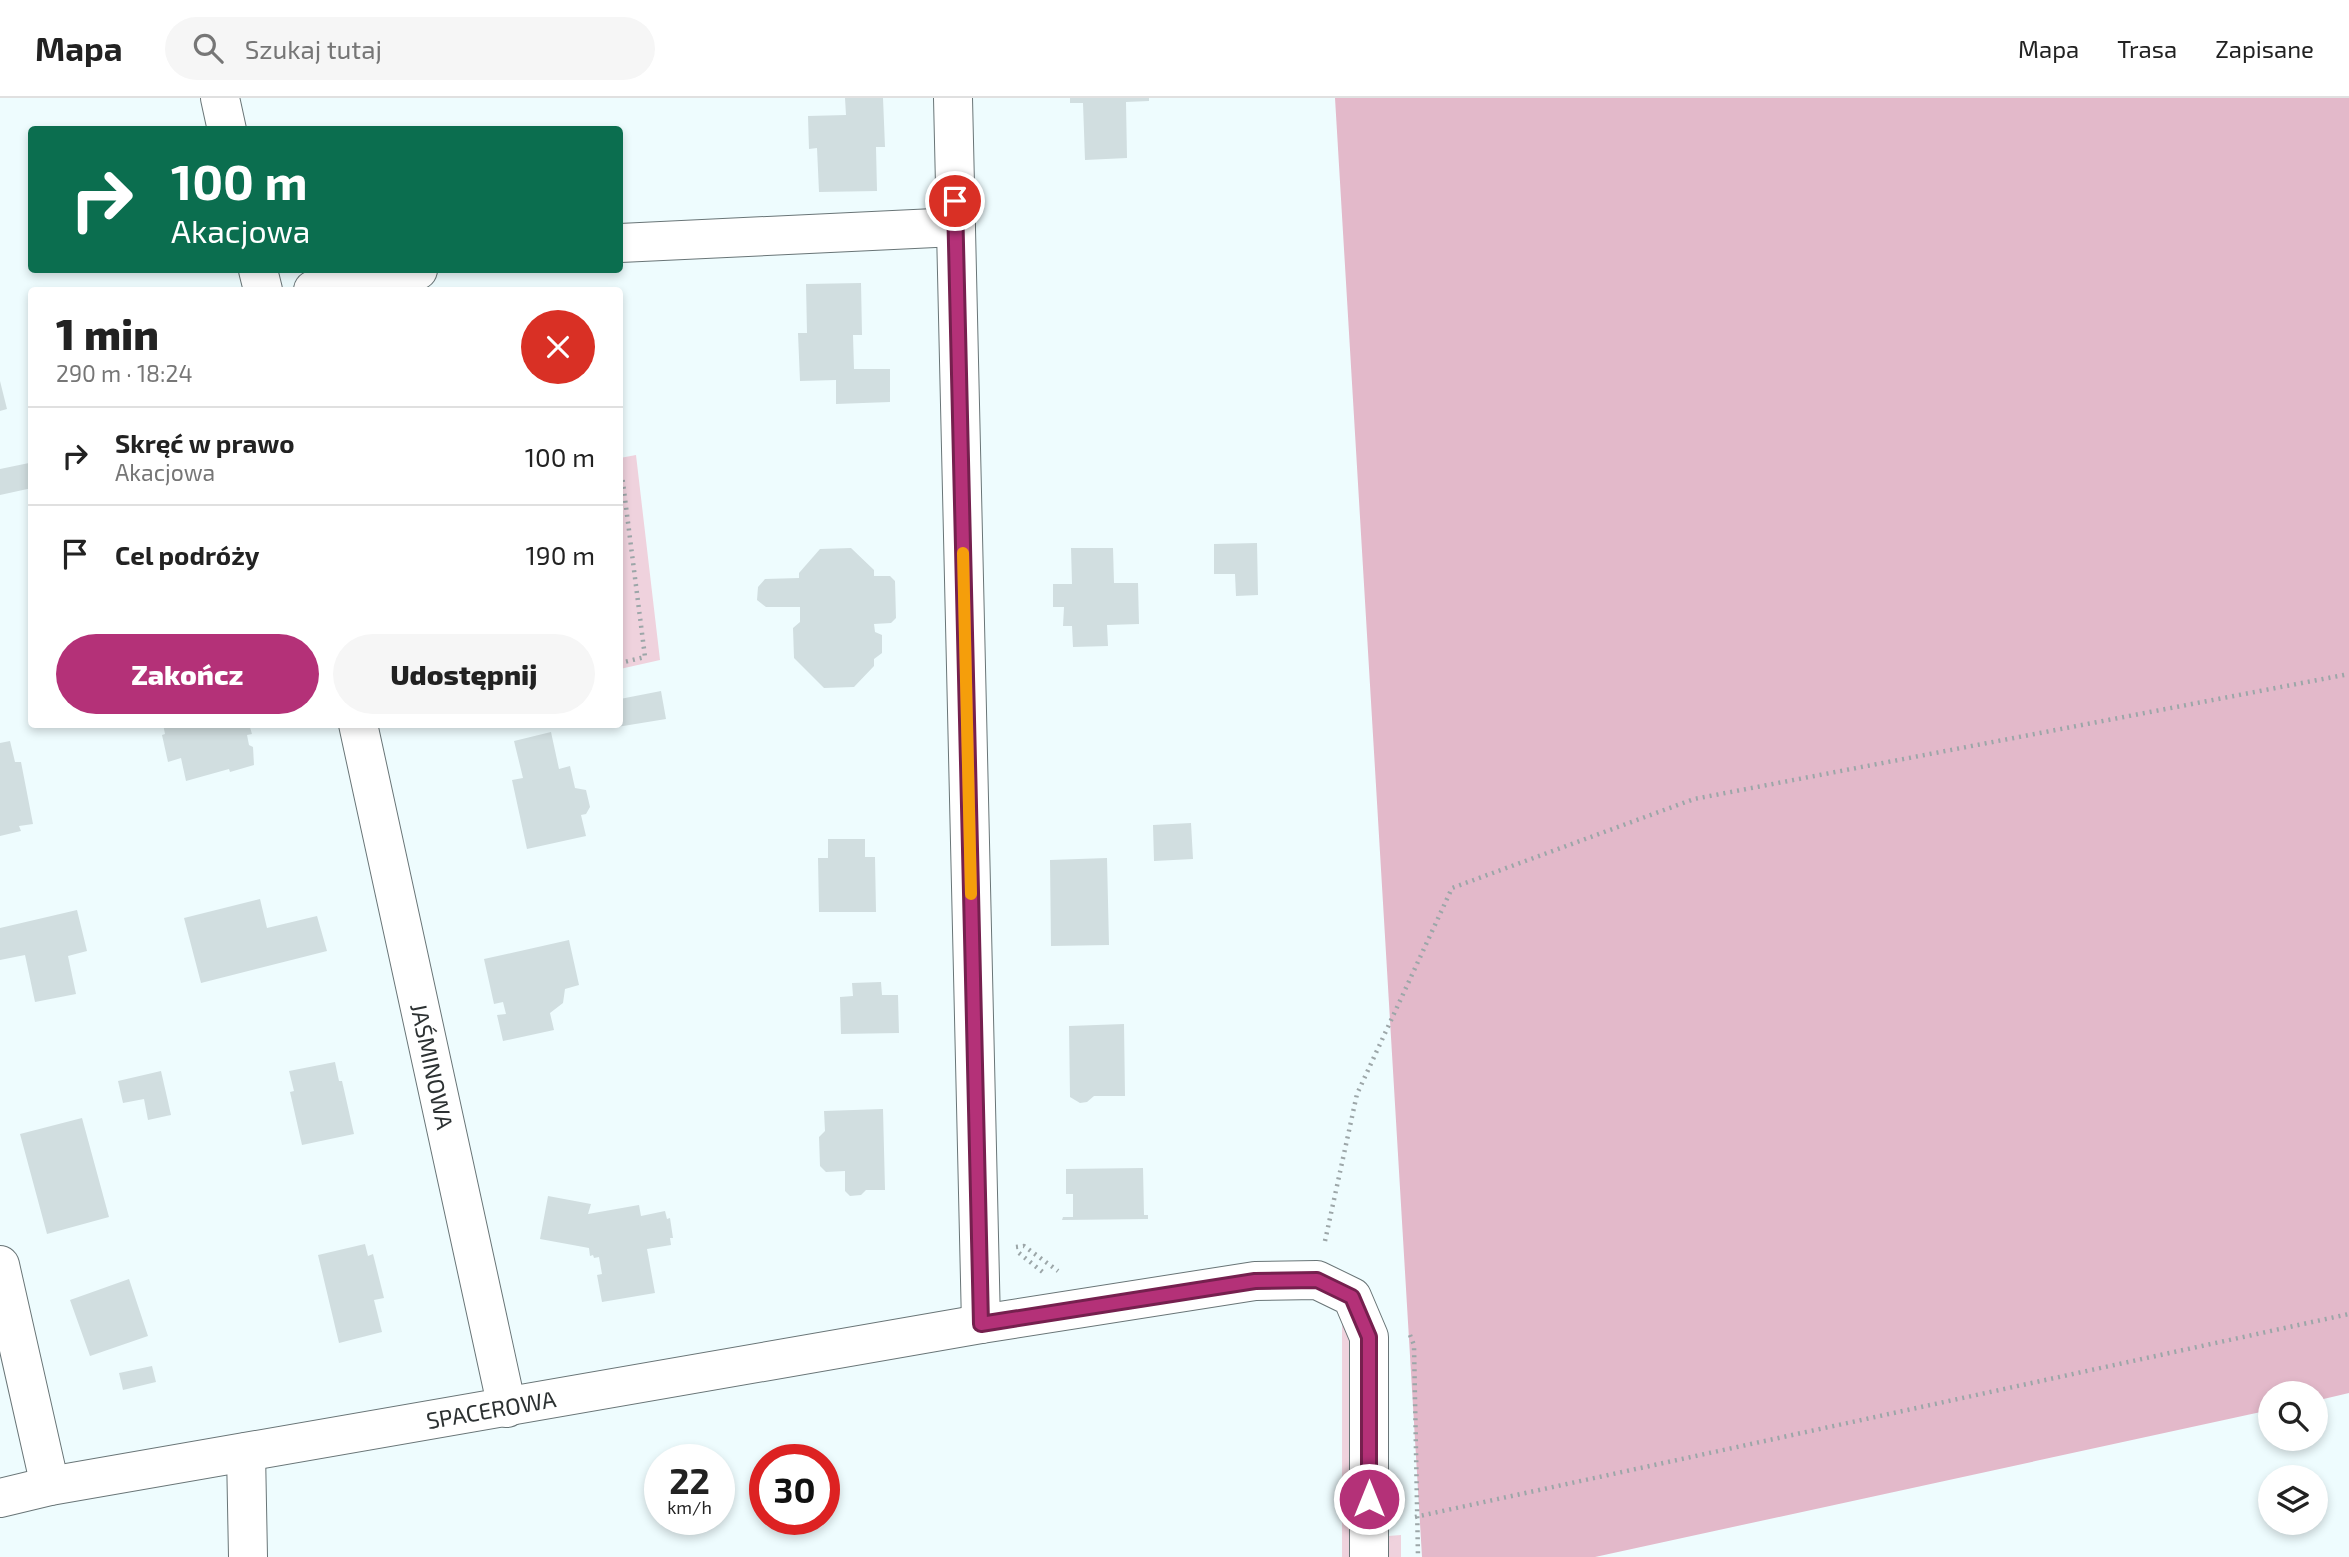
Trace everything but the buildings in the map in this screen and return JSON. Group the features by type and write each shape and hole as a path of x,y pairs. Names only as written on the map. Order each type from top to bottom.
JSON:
{"street":[{"path":"220,98 226,126"},
{"path":"953,98 981,1324"},
{"path":"623,243 956,227"},
{"path":"329,287 402,273"},
{"name":"JAŚMINOWA","path":"359,728 507,1408"},
{"path":"0,1265 50,1486"},
{"path":"1317,1280 1352,1297 1369,1337 1369,1542"},
{"name":"SPACEROWA","path":"0,1498 50,1486 981,1324 1255,1281 1317,1280"},
{"path":"246,1452 248,1557"}],"path":[{"path":"623,483 645,657 623,662"},
{"path":"1317,1280 1357,1094 1452,888 1693,799 2349,674"},
{"path":"1369,1542 2349,1314"}],"shaded area":[{"path":"1335,98 2349,98 2349,1393 2328,1398 2328,1381 2258,1381 2258,1413 1595,1557 1422,1557"},
{"path":"636,455 660,660 623,668 623,457"},
{"path":"1342,1301 1352,1314 1358,1557 1342,1557"},
{"path":"1401,1535 1401,1557 1389,1557 1388,1536"}],"slow traffic":[{"path":"963,553 971,894"}],"route":[{"path":"955,201 981,1324 1255,1281 1317,1280 1352,1297 1369,1337 1369,1499"}]}
